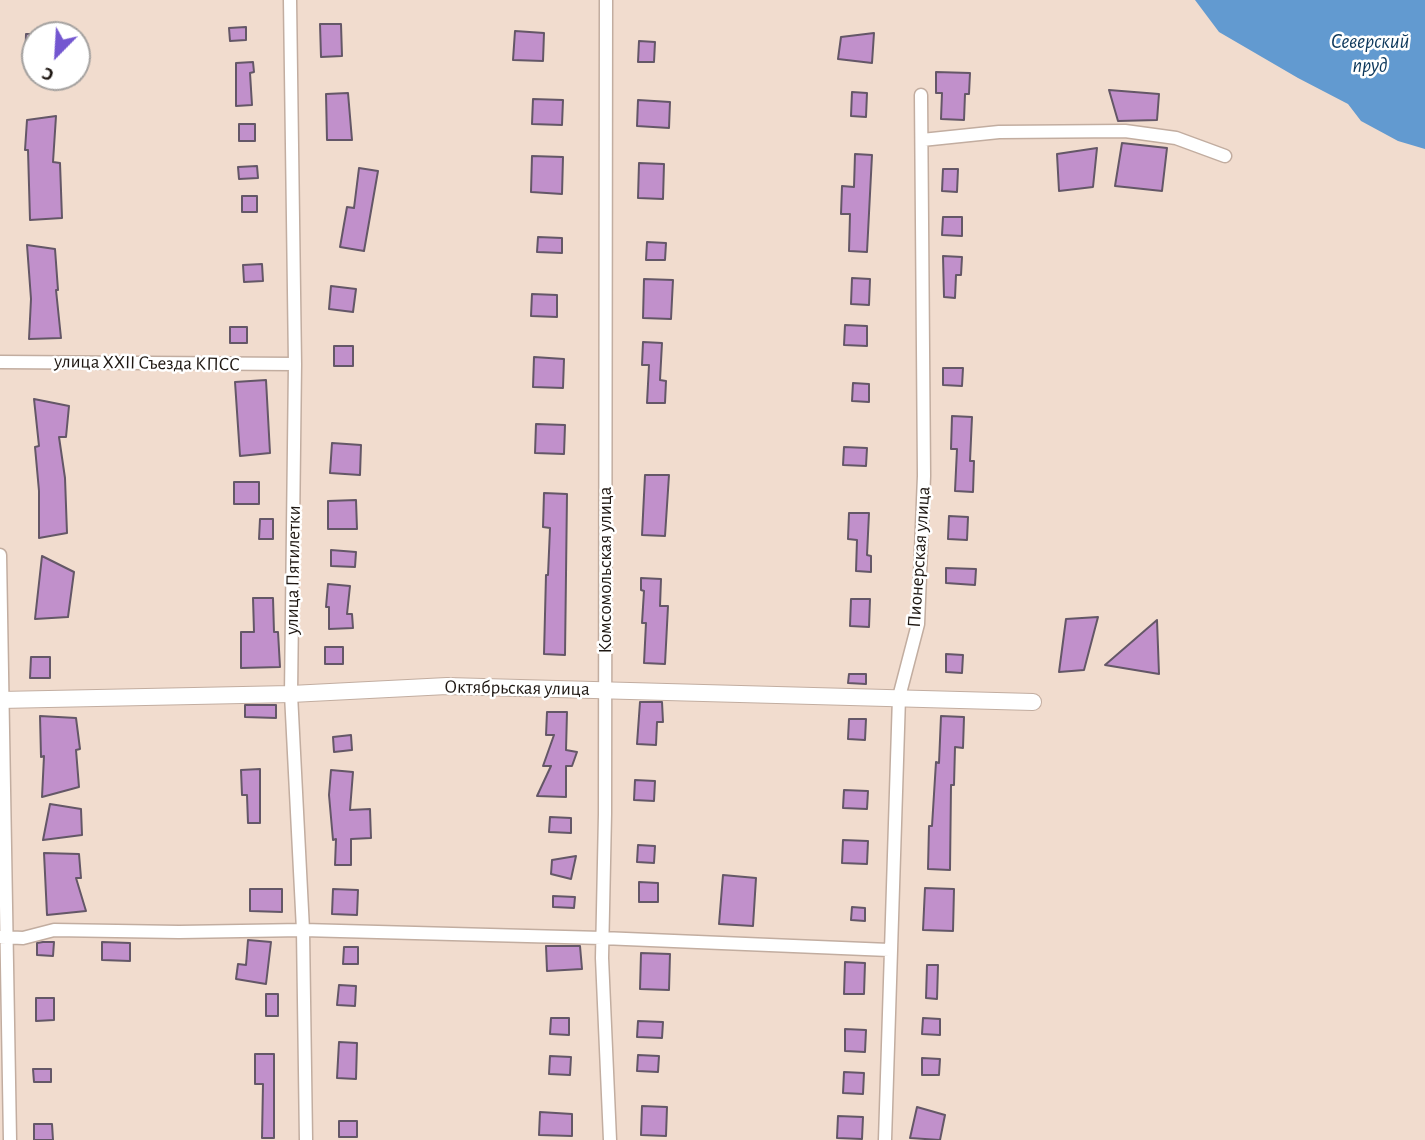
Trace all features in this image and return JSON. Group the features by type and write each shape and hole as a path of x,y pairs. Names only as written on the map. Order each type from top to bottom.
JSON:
{"street":[{"name":"улица Пятилетки","path":"290,0 295,364 292,694 303,930 306,1140"},
{"name":"Комсомольская улица","path":"606,0 602,938 610,1140"},
{"name":"Пионерская улица","path":"884,1140 899,697 918,624 924,490 921,95"},
{"path":"922,140 999,132 1125,131 1176,138 1225,156"},
{"name":"улица XXII Съезда КПСС","path":"0,362 295,364"},
{"path":"0,555 4,937 10,1140"},
{"name":"Октябрьская улица","path":"1,700 292,694 447,686 1033,702"},
{"path":"4,937 23,937 54,930 179,933 303,930 602,938 889,950"}],"water":[{"name":"Северский пруд","path":"1195,0 1425,0 1425,149 1398,141 1361,121 1348,104 1219,32"}],"building":[{"path":"320,24 341,24 342,56 321,57"},
{"path":"246,27 246,40 230,41 229,28"},
{"path":"515,31 544,33 543,61 513,60"},
{"path":"874,33 872,63 838,59 841,37"},
{"path":"639,41 655,42 654,62 638,62"},
{"path":"253,62 254,72 250,73 252,105 236,106 236,63"},
{"path":"936,72 970,73 969,94 965,94 964,120 941,119 942,93 936,93"},
{"path":"1109,90 1159,94 1157,120 1118,121"},
{"path":"852,92 867,93 866,117 851,116"},
{"path":"348,93 352,140 327,140 326,94"},
{"path":"533,99 563,100 562,125 532,124"},
{"path":"638,100 670,102 669,128 637,126"},
{"path":"56,116 53,162 60,163 62,218 30,220 28,150 25,150 27,120"},
{"path":"239,124 255,124 255,141 239,141"},
{"path":"1122,143 1167,148 1162,191 1115,186"},
{"path":"1097,148 1093,187 1059,191 1057,154"},
{"path":"855,154 872,155 867,252 849,251 850,214 841,214 842,186 854,187"},
{"path":"532,156 563,157 562,194 531,192"},
{"path":"639,163 664,164 663,199 638,198"},
{"path":"257,166 258,178 239,179 238,167"},
{"path":"359,168 378,171 364,251 340,247 347,207 354,208"},
{"path":"943,169 958,169 957,192 942,191"},
{"path":"242,196 257,196 257,212 242,212"},
{"path":"943,217 962,217 962,236 942,235"},
{"path":"538,237 562,238 562,253 537,252"},
{"path":"647,242 666,243 665,260 646,260"},
{"path":"27,245 55,249 61,338 29,339 31,299"},
{"path":"943,256 962,257 961,275 956,275 955,298 944,297"},
{"path":"262,264 263,281 244,282 243,265"},
{"path":"852,278 870,279 869,305 851,304"},
{"path":"644,279 673,280 671,319 643,318"},
{"path":"331,286 356,289 353,312 329,309"},
{"path":"532,294 557,295 557,317 531,316"},
{"path":"845,325 867,326 867,346 844,345"},
{"path":"230,327 247,327 247,343 230,343"},
{"path":"643,342 662,343 660,380 666,381 665,403 647,403 649,365 642,365"},
{"path":"334,346 353,346 353,366 334,366"},
{"path":"534,357 564,359 563,388 533,387"},
{"path":"943,368 963,368 962,386 943,385"},
{"path":"266,380 270,453 240,456 235,382"},
{"path":"853,383 869,384 869,402 852,401"},
{"path":"34,399 69,406 66,437 59,437 65,478 67,533 39,538 35,447 39,446"},
{"path":"952,416 972,417 970,461 974,461 973,492 955,491 957,449 951,449"},
{"path":"536,424 565,425 564,454 535,453"},
{"path":"332,443 361,445 360,475 330,473"},
{"path":"844,447 867,448 866,466 843,465"},
{"path":"645,475 669,475 665,536 642,535"},
{"path":"234,482 259,482 259,504 234,504"},
{"path":"544,493 567,494 565,655 544,654 550,528 543,527"},
{"path":"356,500 357,529 328,529 328,501"},
{"path":"849,513 869,513 867,555 871,556 871,572 856,571 857,540 848,539"},
{"path":"949,516 968,517 967,540 948,539"},
{"path":"260,519 273,519 273,539 259,539"},
{"path":"331,550 356,552 355,567 331,566"},
{"path":"42,556 74,572 68,617 35,619"},
{"path":"946,568 976,569 975,585 946,583"},
{"path":"641,578 661,579 660,606 668,606 665,664 644,663 646,623 642,623 644,591 641,590"},
{"path":"328,584 350,586 347,614 352,614 353,628 329,629 329,607 326,607"},
{"path":"253,598 273,598 274,632 278,632 280,667 241,668 241,632 254,632"},
{"path":"851,599 870,599 869,627 850,626"},
{"path":"1098,617 1084,670 1059,672 1066,619"},
{"path":"1157,620 1159,674 1105,665"},
{"path":"325,647 343,647 343,664 325,664"},
{"path":"946,654 963,655 962,673 946,672"},
{"path":"31,657 50,657 50,678 30,678"},
{"path":"849,674 866,674 866,684 848,683"},
{"path":"640,702 662,702 663,722 657,722 656,745 637,744"},
{"path":"245,705 276,705 276,718 245,717"},
{"path":"547,712 567,712 566,750 577,752 572,766 566,766 566,797 537,796 551,766 543,766 554,735 546,735"},
{"path":"40,716 76,718 80,749 76,750 79,787 42,797 44,756 41,757"},
{"path":"941,716 964,717 963,748 955,747 954,785 951,785 950,870 928,869 929,826 932,826 936,762 939,763"},
{"path":"849,719 866,719 865,740 848,739"},
{"path":"351,735 352,750 334,752 333,737"},
{"path":"260,769 260,823 248,823 247,795 242,795 241,770"},
{"path":"331,770 353,772 350,810 370,809 371,838 351,839 351,865 335,865 336,839 333,840 329,795"},
{"path":"635,780 655,781 654,801 634,800"},
{"path":"844,790 868,791 867,809 843,808"},
{"path":"50,804 81,809 82,835 43,840"},
{"path":"550,817 571,818 571,833 549,832"},
{"path":"843,840 868,841 867,864 842,863"},
{"path":"638,845 655,846 654,863 637,862"},
{"path":"44,853 79,854 81,878 76,878 86,911 47,915"},
{"path":"576,856 571,879 551,874 552,860"},
{"path":"723,875 756,878 753,926 719,924"},
{"path":"639,882 658,883 658,902 639,902"},
{"path":"925,888 954,889 953,931 923,930"},
{"path":"250,889 282,889 282,912 250,911"},
{"path":"333,889 358,890 357,915 332,914"},
{"path":"553,896 575,897 574,908 553,907"},
{"path":"852,907 865,908 865,921 851,920"},
{"path":"248,940 271,942 266,984 236,979 238,964 246,965"},
{"path":"54,942 53,956 37,955 37,943"},
{"path":"102,942 130,943 130,961 102,960"},
{"path":"546,946 580,946 582,969 547,971"},
{"path":"344,947 358,947 358,964 343,964"},
{"path":"641,953 670,954 669,990 640,989"},
{"path":"845,962 865,963 864,994 844,994"},
{"path":"927,965 938,965 937,999 926,998"},
{"path":"339,985 356,986 355,1006 337,1005"},
{"path":"266,994 278,994 278,1016 266,1016"},
{"path":"36,998 54,998 54,1020 36,1021"},
{"path":"551,1018 569,1018 569,1035 550,1034"},
{"path":"923,1018 940,1019 940,1035 922,1034"},
{"path":"638,1021 663,1022 662,1038 637,1037"},
{"path":"845,1029 866,1030 865,1052 845,1051"},
{"path":"339,1042 357,1043 356,1079 337,1078"},
{"path":"255,1054 274,1054 274,1138 262,1138 263,1084 255,1084"},
{"path":"638,1055 659,1056 658,1072 637,1071"},
{"path":"550,1056 571,1057 570,1075 549,1074"},
{"path":"922,1058 940,1059 939,1075 922,1075"},
{"path":"33,1069 51,1069 51,1082 34,1082"},
{"path":"844,1072 864,1073 863,1094 843,1093"},
{"path":"642,1106 667,1107 666,1136 641,1135"},
{"path":"917,1107 945,1115 940,1140 910,1138"},
{"path":"540,1112 572,1114 572,1136 539,1135"},
{"path":"838,1116 863,1117 862,1139 837,1138"},
{"path":"339,1121 357,1121 357,1137 339,1137"},
{"path":"34,1124 52,1124 53,1140 34,1140"}]}
